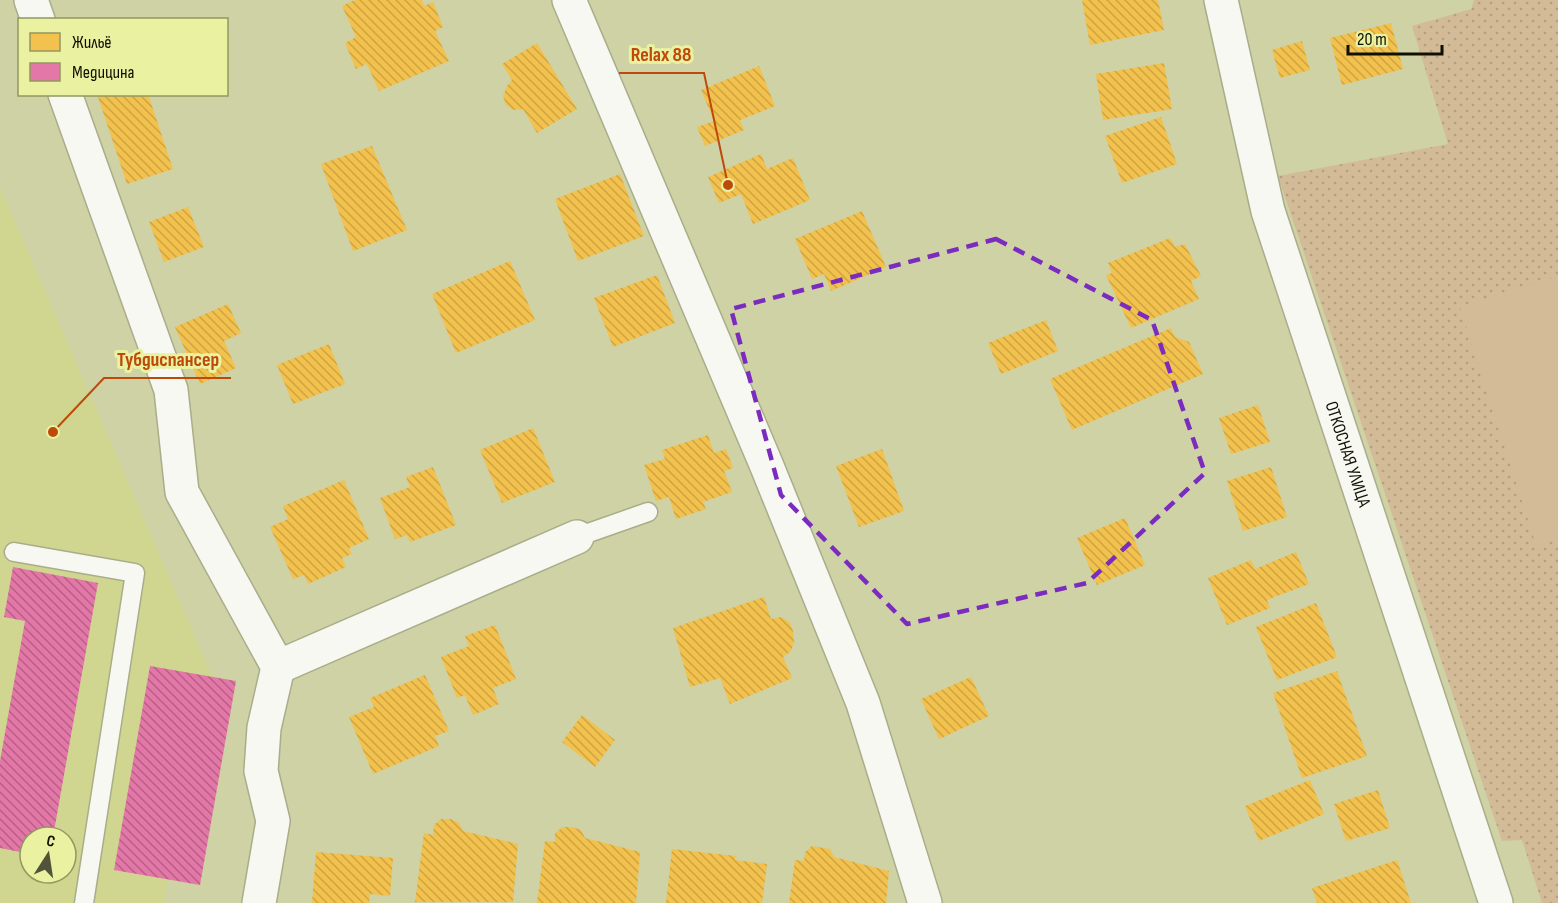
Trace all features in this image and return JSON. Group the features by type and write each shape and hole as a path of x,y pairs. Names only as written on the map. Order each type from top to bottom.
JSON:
{"street":[{"path":"31,0 37,18"},
{"path":"569,0 766,464 863,703 926,903"},
{"name":"ОТКОСНАЯ УЛИЦА","path":"1221,0 1268,211 1496,903"},
{"path":"66,96 171,390 182,492 278,667 264,728 261,771 273,821 259,903"},
{"path":"278,667 577,537"}],"lane":[{"path":"577,537 648,512"},
{"path":"14,552 135,573 84,903"}],"highlighted area":[{"path":"996,239 1152,320 1205,473 1087,583 907,624 781,495 731,309"}],"shaded area":[{"path":"1474,0 1558,0 1558,903 1542,903 1522,840 1502,841 1278,176 1448,144 1412,26 1471,9"},
{"path":"0,187 212,676 236,681 200,885 168,879 164,903 0,903"},
{"path":"1558,276 1558,538 1536,545 1460,307"}],"building: Жильё":[{"path":"355,0 422,0 424,6 433,2 443,27 435,31 449,61 379,91 367,64 356,69 345,43 356,37 342,6"},
{"path":"1082,0 1158,0 1164,30 1090,45"},
{"path":"1391,23 1403,69 1342,85 1330,38"},
{"path":"1302,41 1310,70 1280,78 1272,50"},
{"path":"537,43 577,109 537,133 523,109 513,110 506,105 503,96 512,80 502,64"},
{"path":"1164,63 1172,109 1103,120 1096,74"},
{"path":"759,66 775,106 740,120 744,130 705,146 697,127 714,121 701,90"},
{"path":"98,96 149,96 173,169 127,184"},
{"path":"1161,117 1177,164 1122,183 1105,136"},
{"path":"372,146 407,230 353,251 321,164"},
{"path":"761,154 767,169 793,158 810,200 753,224 741,194 719,203 708,177"},
{"path":"620,174 644,236 578,261 555,199"},
{"path":"188,207 204,247 164,262 149,222"},
{"path":"862,211 886,267 831,291 824,274 812,279 795,239"},
{"path":"1170,238 1175,247 1185,244 1201,276 1191,281 1199,299 1131,328 1106,275 1112,273 1108,263"},
{"path":"510,261 535,320 456,353 432,294"},
{"path":"657,275 675,323 613,347 594,298"},
{"path":"228,304 241,333 224,341 236,368 200,384 175,327"},
{"path":"1046,320 1058,351 1001,374 988,343"},
{"path":"1171,328 1175,337 1189,342 1203,374 1072,430 1050,379"},
{"path":"329,344 345,384 293,404 277,365"},
{"path":"1258,405 1270,442 1231,454 1219,418"},
{"path":"533,428 555,482 502,503 480,450"},
{"path":"708,435 714,453 726,449 733,468 724,471 732,492 703,502 706,509 676,519 669,497 656,501 644,465 665,459 662,450"},
{"path":"882,449 904,511 859,527 836,466"},
{"path":"433,467 456,525 410,542 407,535 395,539 380,498 410,487 406,477"},
{"path":"1271,467 1287,517 1243,531 1227,481"},
{"path":"344,480 369,539 349,548 352,554 342,558 346,567 308,584 304,575 293,579 270,527 288,519 283,506"},
{"path":"1125,518 1145,565 1097,585 1077,538"},
{"path":"1296,552 1309,584 1267,600 1270,608 1227,625 1208,578 1251,560 1255,569"},
{"path":"764,597 771,619 782,617 790,623 793,631 794,642 791,651 783,657 792,678 730,704 720,678 690,687 673,628"},
{"path":"1316,603 1337,657 1277,680 1256,627"},
{"path":"495,625 516,679 493,688 499,704 473,715 465,695 457,698 441,657 469,646 465,636"},
{"path":"1337,671 1367,756 1302,778 1273,693"},
{"path":"425,675 449,731 435,736 439,746 373,774 349,717 374,707 370,698"},
{"path":"971,677 989,716 939,739 921,699"},
{"path":"582,715 615,740 595,767 562,742"},
{"path":"1310,780 1324,814 1259,841 1245,806"},
{"path":"1378,790 1390,828 1346,841 1334,804"},
{"path":"441,819 451,819 459,823 463,831 518,844 513,902 415,902 424,833 433,835 434,825"},
{"path":"563,827 581,830 585,838 640,852 636,903 537,903 545,841 555,842 555,833"},
{"path":"812,846 830,849 834,857 889,871 886,903 789,903 795,860 804,861 805,852"},
{"path":"672,849 736,856 735,860 767,864 762,903 666,903"},
{"path":"316,852 393,858 390,896 370,894 369,903 312,903"},
{"path":"1397,860 1411,903 1317,903 1312,888"}],"building: Медицина":[{"path":"13,567 98,583 55,825 18,825 18,852 0,848 0,761 25,621 4,617"},
{"path":"150,666 236,681 200,885 114,870"}],"place":[{"name":"Relax 88","path":"728,185"},
{"name":"Тубдиспансер","path":"53,432"}]}
